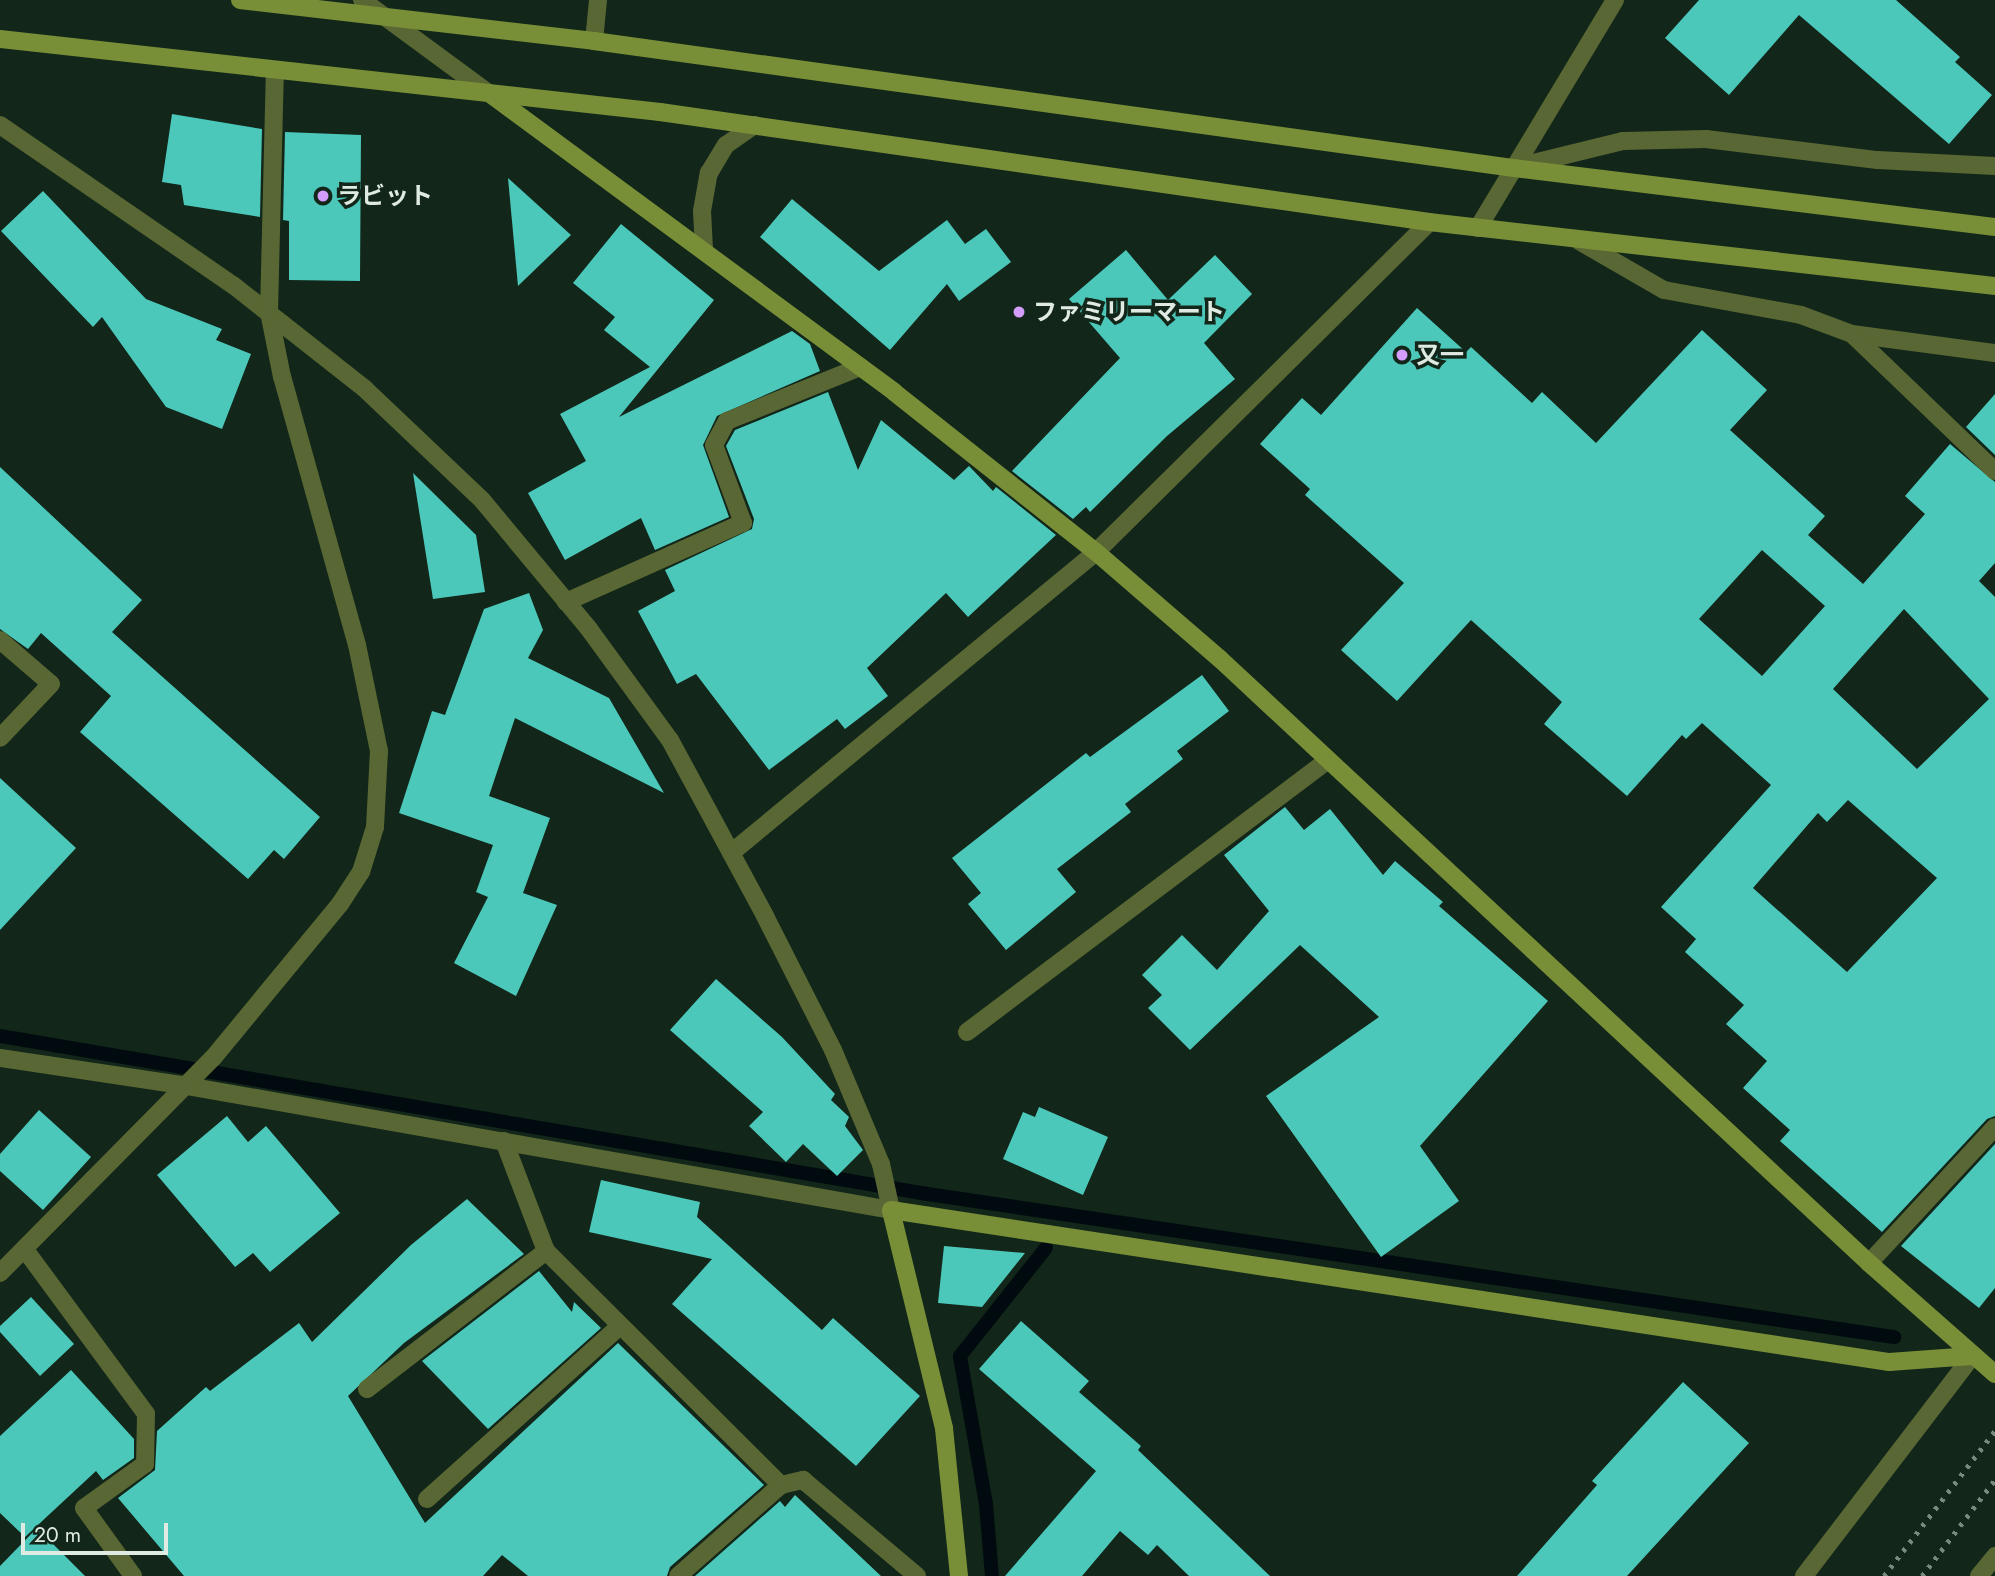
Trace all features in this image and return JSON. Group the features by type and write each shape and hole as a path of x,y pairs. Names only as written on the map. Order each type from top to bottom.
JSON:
{"street":[{"path":"240,0 594,41 1514,168 1995,227"},
{"path":"362,0 704,249 1096,552 1328,760 1869,1263 1995,1374"},
{"path":"594,41 598,0"},
{"path":"1478,228 1615,0"},
{"path":"0,39 755,125 1429,222 1578,241 1995,286"},
{"path":"0,1273 26,1251 213,1058 340,904 361,872 375,827 379,751 360,658 282,377 270,313 275,72"},
{"path":"0,125 270,313 365,389 482,500 566,601 670,740 833,1050 885,1179 944,1428 959,1576"},
{"path":"704,249 702,211 709,173 726,145 755,125"},
{"path":"1514,168 1623,141 1706,139 1878,160 1995,166"},
{"path":"731,853 1096,552 1429,222"},
{"path":"1578,241 1664,290 1801,316 1852,334 1995,353"},
{"path":"1852,334 1995,471"},
{"path":"566,601 743,523 714,445 727,421 860,367"},
{"path":"0,640 51,684 0,738"},
{"path":"967,1032 1328,760"},
{"path":"0,1058 193,1080 504,1141 1889,1362 1972,1356"},
{"path":"1869,1263 1995,1127"},
{"path":"504,1141 546,1251 619,1327 780,1485"},
{"path":"26,1251 146,1414 145,1464 84,1508 133,1576"},
{"path":"367,1389 546,1251"},
{"path":"427,1499 619,1327"},
{"path":"1804,1576 1972,1356"},
{"path":"678,1576 780,1485 803,1480 917,1576"},
{"path":"1979,1576 1995,1556"}],"building":[{"path":"1699,0 1896,0 1960,57 1955,62 1992,95 1949,144 1799,15 1729,95 1665,38"},
{"path":"172,114 262,129 260,217 184,205 181,185 162,182"},
{"path":"285,132 361,135 360,281 289,280 289,221 283,220"},
{"path":"508,178 571,235 518,286"},
{"path":"43,191 146,299 222,329 216,340 251,354 222,429 166,407 102,317 93,327 1,231"},
{"path":"792,199 879,271 947,220 965,244 986,229 1011,262 959,301 947,284 890,350 760,237"},
{"path":"621,224 714,300 619,417 792,331 810,344 820,371 717,416 703,445 729,517 655,550 641,518 565,560 528,493 586,461 560,414 650,367 604,330 615,317 573,283"},
{"path":"1126,250 1168,300 1215,255 1252,294 1204,343 1235,379 1167,436 1090,512 1086,507 1073,519 1012,471 1120,358 1069,299"},
{"path":"1417,308 1466,352 1471,347 1532,403 1542,392 1596,443 1702,330 1767,390 1730,430 1825,516 1808,535 1863,584 1925,514 1905,496 1950,444 1995,482 1995,563 1979,581 1995,597 1995,1116 1987,1119 1882,1232 1780,1141 1790,1130 1743,1088 1767,1061 1726,1024 1744,1005 1685,952 1696,939 1661,907 1771,785 1702,723 1686,739 1682,735 1627,796 1544,724 1562,702 1471,620 1397,701 1341,650 1404,583 1305,495 1310,489 1260,444 1302,398 1321,415","holes":["1762,550 1825,606 1762,676 1699,619","1904,609 1989,699 1917,769 1833,689","1848,800 1937,878 1847,972 1753,888 1818,813 1827,822"]},
{"path":"828,392 858,470 881,420 954,480 969,466 993,491 996,487 1056,535 968,617 946,593 867,668 888,696 845,729 837,719 769,770 696,674 677,684 638,611 675,591 665,570 752,529 754,519 726,446 735,430"},
{"path":"1995,394 1995,455 1966,427"},
{"path":"0,467 142,600 112,632 320,817 284,859 274,850 248,879 80,732 111,696 41,633 28,649 0,629"},
{"path":"413,473 476,535 485,592 433,599"},
{"path":"529,593 543,630 528,658 609,698 664,793 515,718 489,796 550,818 523,893 557,905 516,996 454,963 488,897 476,892 493,845 399,813 432,711 445,715 484,609"},
{"path":"1202,675 1229,711 1177,751 1183,759 1125,804 1131,812 1057,869 1076,892 1006,950 968,904 981,893 952,858 1086,753 1090,757"},
{"path":"0,778 76,848 0,930"},
{"path":"1285,807 1304,830 1330,809 1383,875 1395,861 1443,902 1439,906 1548,1001 1420,1146 1459,1201 1381,1257 1266,1096 1379,1017 1300,945 1190,1050 1148,1008 1162,995 1142,975 1182,935 1217,970 1269,911 1224,855"},
{"path":"716,979 782,1037 835,1094 831,1100 849,1117 845,1126 863,1150 837,1176 803,1144 786,1162 749,1126 763,1112 670,1030"},
{"path":"1039,1107 1108,1137 1083,1195 1003,1159 1023,1112 1035,1117"},
{"path":"39,1110 91,1157 43,1210 0,1171 0,1154"},
{"path":"227,1116 248,1142 266,1126 340,1213 270,1272 253,1253 235,1267 157,1175"},
{"path":"1995,1144 1995,1288 1979,1308 1901,1246"},
{"path":"601,1180 700,1202 697,1217 822,1330 833,1318 920,1396 856,1466 672,1304 712,1259 589,1232"},
{"path":"467,1199 524,1254 404,1343 348,1396 425,1523 618,1343 764,1485 670,1567 667,1576 528,1576 502,1555 483,1576 184,1576 118,1498 155,1470 157,1431 206,1387 210,1391 299,1323 312,1342 411,1245"},
{"path":"944,1246 1025,1253 982,1307 938,1303"},
{"path":"539,1271 572,1312 574,1302 601,1328 488,1429 422,1361"},
{"path":"31,1297 74,1344 40,1376 0,1332 0,1326"},
{"path":"1021,1321 1089,1381 1079,1392 1141,1446 1138,1450 1270,1576 1189,1576 1157,1545 1148,1555 1120,1531 1082,1576 1005,1576 1096,1471 979,1369"},
{"path":"71,1370 134,1439 134,1458 103,1480 96,1471 25,1537 0,1513 0,1436"},
{"path":"1683,1382 1749,1443 1627,1576 1517,1576 1597,1485 1592,1481"},
{"path":"795,1495 881,1576 695,1576 780,1501 785,1507"},
{"path":"37,1528 85,1576 0,1576 0,1566"}],"waterway":[{"path":"0,1036 921,1193 1894,1337"},
{"path":"992,1576 986,1504 960,1356 1046,1248"}],"railway":[{"path":"1884,1576 1995,1431"},
{"path":"1922,1576 1995,1480"}],"place":[{"name":"ラビット","path":"323,196"},
{"name":"ファミリーマート","path":"1019,312"},
{"name":"又一","path":"1402,355"}]}
